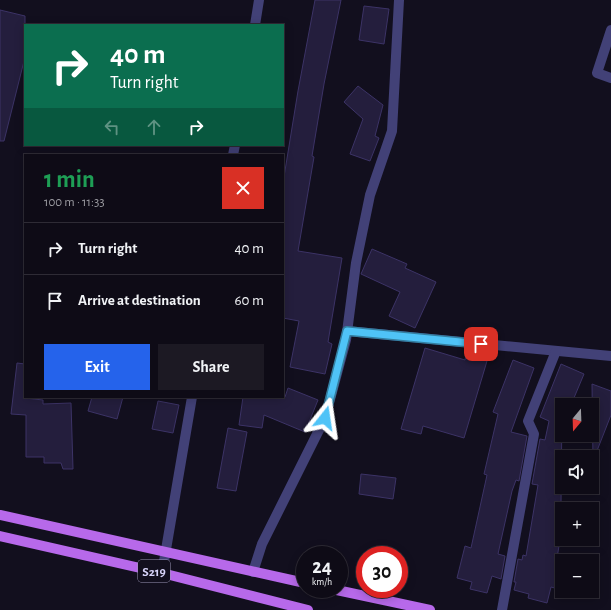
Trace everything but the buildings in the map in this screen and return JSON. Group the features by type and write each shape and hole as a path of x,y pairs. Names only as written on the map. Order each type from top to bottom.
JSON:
{"main road":[{"name":"S219","path":"0,515 296,581"},
{"name":"S219","path":"0,536 162,573 308,610"},
{"path":"348,592 430,610"}],"street":[{"path":"255,24 259,0"},
{"path":"253,572 262,544 325,418 347,331 356,263 370,195 392,131 399,0"},
{"path":"611,30 597,73 611,78"},
{"path":"347,331 611,356"},
{"path":"502,610 534,434 528,420 556,351"},
{"path":"162,573 192,398"}],"route":[{"path":"325,418 346,340 347,331 481,344"}]}
